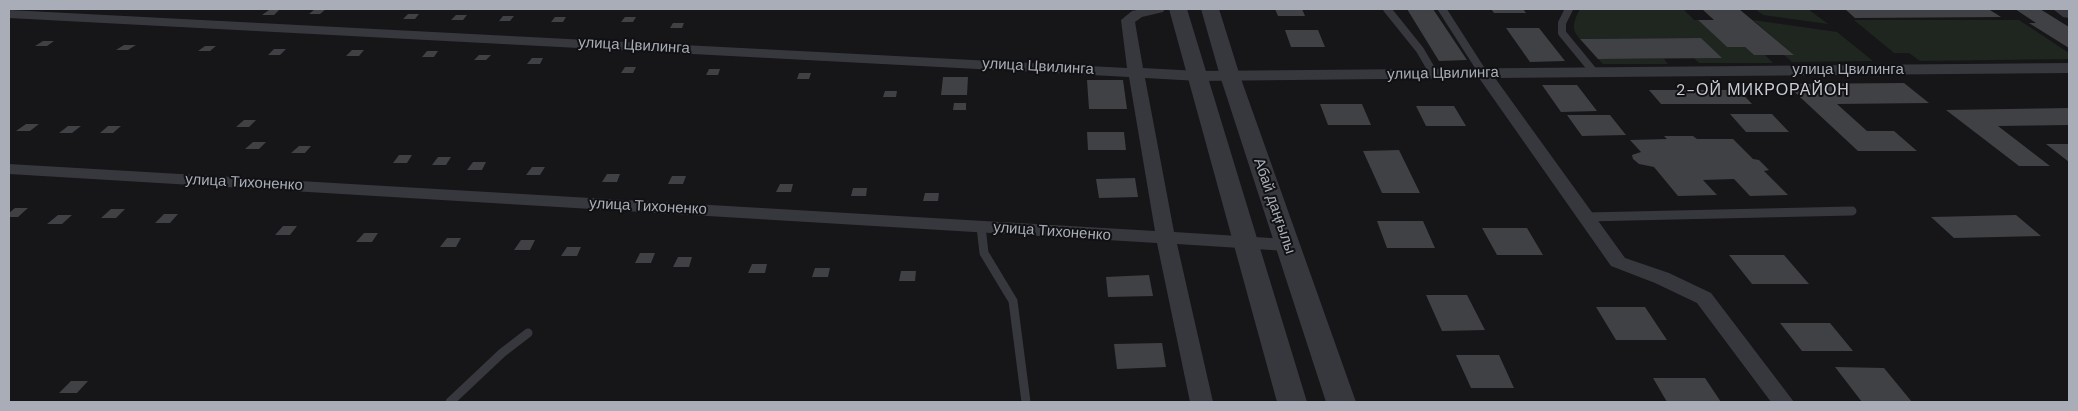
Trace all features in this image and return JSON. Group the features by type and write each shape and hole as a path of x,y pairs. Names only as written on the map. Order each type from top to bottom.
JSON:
{"street":[{"path":"1158,9 1136,14 1128,20 1166,239 1202,402"},
{"path":"1178,9 1199,76 1292,402"},
{"name":"Абай даңғылы","path":"1210,9 1230,76 1341,402"},
{"path":"2062,9 2069,13"},
{"name":"улица Цвилинга","path":"9,14 1199,76 2069,68"},
{"path":"1483,74 1618,262 1662,278 1704,298 1784,402"},
{"name":"улица Тихоненко","path":"9,169 1287,245"}],"lane":[{"path":"1387,9 1420,50 1434,74"},
{"path":"1442,9 1483,74"},
{"path":"1569,9 1562,21 1562,32 1594,72"},
{"path":"1586,217 1852,211"},
{"path":"980,227 984,253 1013,302 1026,402"},
{"path":"450,402 502,353 528,333"}],"shaded area":[{"path":"1580,9 1683,9 1727,47 1745,47 1754,55 1765,55 1773,63 1699,63 1694,58 1721,58 1701,38 1580,39 1575,31 1574,24"},
{"path":"1755,9 1808,9 1828,24 1763,15"},
{"path":"1753,20 1837,32 1873,61 1792,62 1784,55 1793,54"},
{"path":"1854,20 2019,20 2069,53 2069,59 1920,61 1909,53 1894,53"},
{"path":"1598,59 1664,59 1668,64 1603,64"}],"building":[{"path":"315,9 326,9 320,14 309,14"},
{"path":"1275,9 1302,9 1305,16 1278,16"},
{"path":"1407,9 1433,9 1467,60 1439,61"},
{"path":"1491,9 1523,9 1526,13 1494,13"},
{"path":"1702,9 1739,9 1794,55 1754,55 1745,47 1727,47 1698,20 1714,20"},
{"path":"2015,9 2040,9 2069,27 2069,48 2029,23 2036,23"},
{"path":"269,10 279,10 274,15 262,15"},
{"path":"1846,10 1990,10 2001,17 1855,18"},
{"path":"408,14 419,14 415,19 403,19"},
{"path":"456,15 467,15 463,20 451,20"},
{"path":"503,16 514,16 510,21 499,21"},
{"path":"555,17 566,17 563,22 551,22"},
{"path":"625,17 636,17 633,22 621,22"},
{"path":"673,23 684,23 682,28 670,28"},
{"path":"1506,28 1539,28 1565,61 1530,62"},
{"path":"1285,30 1318,30 1325,47 1291,47"},
{"path":"1701,38 1722,58 1598,59 1580,39"},
{"path":"43,41 54,41 47,46 35,46"},
{"path":"124,45 136,45 128,50 116,50"},
{"path":"205,46 216,46 210,51 198,51"},
{"path":"274,49 286,49 280,55 268,55"},
{"path":"352,50 364,50 359,56 346,56"},
{"path":"427,51 438,51 434,57 422,57"},
{"path":"479,55 491,55 486,60 474,60"},
{"path":"532,58 543,58 540,64 527,64"},
{"path":"625,67 636,67 633,73 621,73"},
{"path":"709,69 720,69 718,75 706,75"},
{"path":"799,73 811,73 809,79 797,79"},
{"path":"943,77 968,77 967,95 941,95"},
{"path":"1087,80 1123,80 1127,109 1089,109"},
{"path":"1904,83 1929,103 1837,104 1867,131 1894,131 1917,151 1858,151 1786,84"},
{"path":"1542,85 1577,85 1597,111 1561,112"},
{"path":"1649,90 1739,90 1752,104 1661,104"},
{"path":"885,91 897,91 896,97 883,97"},
{"path":"954,103 966,103 966,110 953,110"},
{"path":"1320,104 1362,104 1371,125 1328,125"},
{"path":"1416,106 1454,106 1466,126 1426,126"},
{"path":"2069,108 2069,125 1998,126 2050,166 2019,166 1946,110"},
{"path":"1730,114 1772,114 1789,132 1746,132"},
{"path":"1567,115 1610,115 1626,135 1582,136"},
{"path":"244,120 256,120 249,127 236,127"},
{"path":"26,124 39,124 30,131 16,131"},
{"path":"68,126 81,126 72,133 59,133"},
{"path":"108,126 121,126 113,133 100,133"},
{"path":"1087,132 1124,132 1126,150 1088,150"},
{"path":"1664,136 1693,136 1697,139 1733,139 1753,159 1759,160 1769,170 1764,171 1788,195 1750,196 1734,179 1703,180 1717,195 1678,196 1654,167 1639,164 1633,159 1632,155 1641,152 1630,140 1667,139"},
{"path":"253,142 266,142 259,149 245,149"},
{"path":"2046,144 2069,144 2069,162"},
{"path":"299,146 311,146 305,153 291,153"},
{"path":"1399,150 1420,193 1382,193 1363,151"},
{"path":"399,155 412,155 407,163 393,163"},
{"path":"438,157 451,157 446,165 432,165"},
{"path":"473,162 486,162 482,170 467,170"},
{"path":"532,167 545,167 540,175 526,175"},
{"path":"607,174 620,174 617,182 602,182"},
{"path":"672,176 686,176 683,184 668,184"},
{"path":"1135,178 1138,197 1099,198 1096,179"},
{"path":"780,184 793,184 791,192 776,192"},
{"path":"853,188 867,188 866,196 851,196"},
{"path":"925,193 939,193 938,201 923,201"},
{"path":"15,208 28,208 18,217 9,217 9,213"},
{"path":"111,209 125,209 116,218 101,218"},
{"path":"164,214 178,214 170,223 155,223"},
{"path":"58,215 72,215 62,224 47,224"},
{"path":"2016,215 2041,236 1954,238 1931,217"},
{"path":"1377,221 1423,221 1435,248 1387,248"},
{"path":"283,226 297,226 290,235 275,235"},
{"path":"1482,228 1527,228 1543,255 1497,255"},
{"path":"364,233 378,233 372,242 356,242"},
{"path":"447,238 461,238 456,247 440,247"},
{"path":"521,240 535,240 530,250 514,250"},
{"path":"567,247 581,247 577,256 561,256"},
{"path":"640,253 655,253 651,263 635,263"},
{"path":"1729,255 1784,255 1809,284 1752,284"},
{"path":"678,257 692,257 689,267 673,267"},
{"path":"752,264 767,264 765,273 748,273"},
{"path":"815,268 830,268 828,277 812,277"},
{"path":"901,271 916,271 915,281 899,281"},
{"path":"1149,275 1153,296 1108,297 1106,277"},
{"path":"1426,295 1467,295 1485,330 1442,331"},
{"path":"1596,307 1645,307 1667,340 1616,340"},
{"path":"1780,323 1830,323 1853,351 1802,351"},
{"path":"1162,343 1166,367 1117,369 1114,344"},
{"path":"1456,355 1499,355 1514,388 1471,388"},
{"path":"1835,367 1884,368 1912,402 1862,402"},
{"path":"1653,378 1705,378 1721,402 1667,402"},
{"path":"71,381 88,381 77,393 59,393"}],"district":[{"name":"2-ОЙ МИКРОРАЙОН","path":"1763,91"}]}
